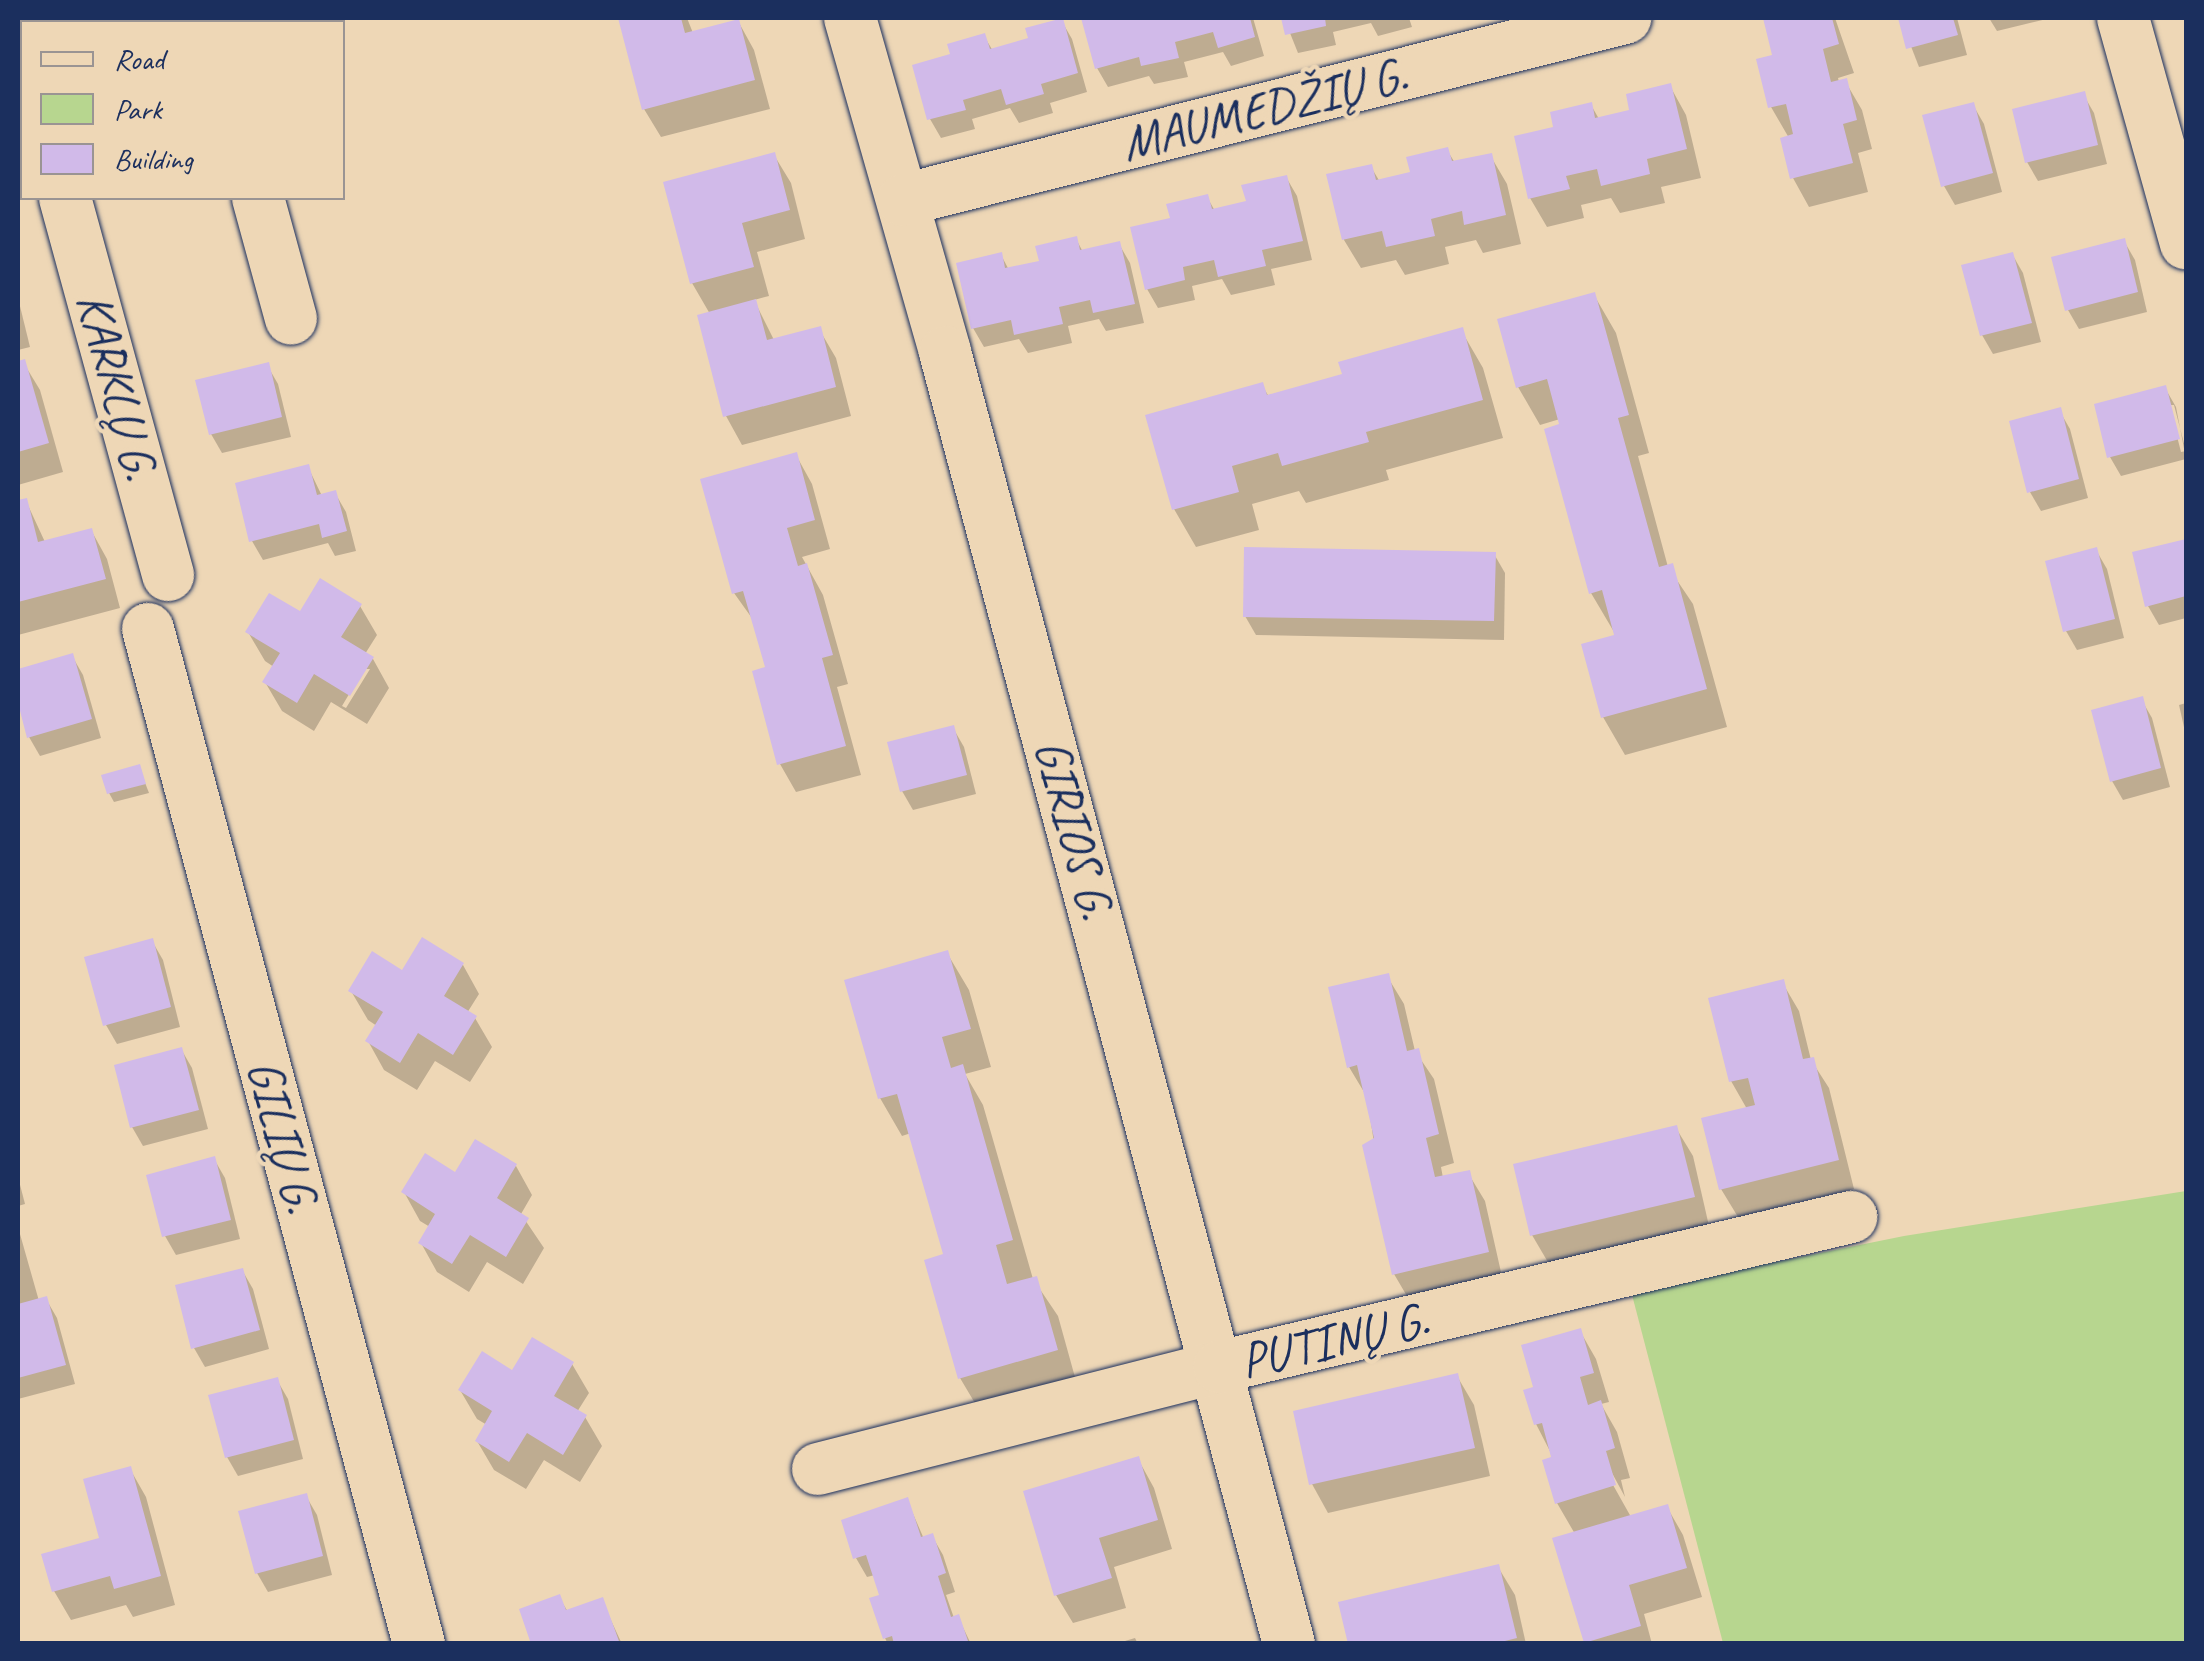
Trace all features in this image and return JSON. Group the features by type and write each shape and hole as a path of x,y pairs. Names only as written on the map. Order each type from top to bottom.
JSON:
{"street":[{"name":"GIRIOS G.","path":"850,18 1218,1368 1289,1644"},
{"name":"MAUMEDŽIŲ G.","path":"902,200 1625,18"},
{"path":"2123,18 2186,243"},
{"name":"KARKLŲ G.","path":"66,200 168,575"},
{"path":"259,200 291,319"},
{"name":"GILIŲ G.","path":"148,629 419,1644"},
{"name":"PUTINŲ G.","path":"818,1469 1218,1368 1851,1217"}],"green space":[{"path":"2186,1191 2186,1643 1723,1643 1631,1291 1904,1236"}],"building":[{"path":"75,18 154,20 76,20"},
{"path":"618,18 681,18 685,33 739,19 755,80 642,110"},
{"path":"1063,18 1078,73 1041,84 1044,94 1006,105 1001,89 963,100 966,110 927,120 912,65 950,54 947,44 985,33 990,49 1028,38 1025,28"},
{"path":"1081,18 1250,18 1255,37 1218,48 1213,32 1175,42 1179,58 1141,66 1139,57 1095,69"},
{"path":"1281,18 1325,18 1326,26 1285,35"},
{"path":"1763,18 1832,18 1839,44 1823,49 1831,82 1847,78 1857,120 1843,124 1853,163 1790,179 1780,138 1793,134 1786,104 1768,108 1756,59 1772,55"},
{"path":"1898,18 1953,18 1958,35 1906,49"},
{"path":"1671,83 1687,149 1647,159 1650,174 1601,186 1597,169 1566,176 1570,189 1528,199 1514,136 1553,127 1550,112 1592,102 1595,118 1629,110 1626,94"},
{"path":"2085,91 2098,145 2025,163 2012,109"},
{"path":"1974,102 1993,173 1941,187 1922,115"},
{"path":"1448,147 1452,161 1492,153 1506,215 1464,225 1462,211 1431,219 1435,236 1386,247 1382,231 1342,240 1326,174 1372,164 1376,180 1410,172 1406,157"},
{"path":"775,152 790,210 742,223 754,267 690,284 663,182"},
{"path":"1287,175 1303,241 1262,250 1266,266 1218,277 1214,260 1183,267 1185,280 1145,290 1130,227 1170,218 1166,204 1208,194 1212,209 1246,201 1241,185"},
{"path":"1077,236 1080,250 1120,241 1135,304 1093,313 1090,300 1059,307 1063,324 1014,335 1011,320 971,329 956,263 1002,252 1005,268 1039,261 1035,246"},
{"path":"2125,238 2138,292 2065,311 2051,257"},
{"path":"2013,252 2032,323 1980,336 1961,265"},
{"path":"1595,292 1629,415 1618,418 1659,567 1673,563 1707,689 1601,718 1581,644 1614,635 1602,590 1589,594 1544,429 1559,424 1547,379 1516,388 1497,319"},
{"path":"756,299 767,340 821,326 836,387 723,417 697,315"},
{"path":"1463,327 1483,400 1366,432 1369,442 1282,466 1278,453 1232,466 1239,492 1172,510 1145,415 1263,382 1267,395 1342,374 1338,362"},
{"path":"25,359 49,443 18,452 18,361"},
{"path":"269,362 282,417 209,435 195,380"},
{"path":"2166,385 2180,439 2107,458 2094,404"},
{"path":"2061,407 2079,479 2027,493 2009,421"},
{"path":"797,452 815,520 787,528 798,566 807,563 833,655 822,658 846,746 777,765 752,671 765,667 743,591 732,594 700,479"},
{"path":"309,464 317,495 336,490 347,531 322,538 319,524 249,542 235,483"},
{"path":"27,498 38,542 92,528 106,579 18,602 18,500"},
{"path":"2186,539 2186,596 2145,607 2132,552"},
{"path":"1244,547 1496,552 1494,621 1243,617"},
{"path":"2097,547 2115,619 2063,632 2045,561"},
{"path":"320,578 362,604 341,637 374,657 350,696 314,674 297,703 262,682 280,653 245,632 269,593 300,611"},
{"path":"73,653 92,719 27,738 18,703 18,669"},
{"path":"2143,696 2161,768 2110,782 2091,710"},
{"path":"954,725 967,775 900,792 887,742"},
{"path":"140,764 146,784 107,794 101,775"},
{"path":"422,937 464,963 444,996 477,1016 453,1055 418,1033 400,1063 365,1041 383,1012 348,991 372,951 402,970"},
{"path":"153,938 171,1007 103,1026 84,957"},
{"path":"948,950 971,1029 942,1037 951,1068 963,1064 1013,1240 996,1245 1007,1284 1037,1276 1058,1350 958,1379 924,1260 943,1254 897,1094 878,1099 844,980"},
{"path":"1389,973 1407,1051 1419,1048 1439,1134 1426,1138 1435,1177 1470,1170 1489,1252 1392,1275 1362,1145 1374,1138 1357,1065 1347,1068 1328,987"},
{"path":"1784,979 1803,1059 1814,1057 1839,1160 1719,1190 1701,1118 1755,1105 1748,1078 1729,1082 1708,998"},
{"path":"182,1047 199,1110 130,1128 114,1065"},
{"path":"1677,1125 1695,1197 1530,1236 1513,1164"},
{"path":"475,1139 517,1164 497,1198 529,1218 506,1257 470,1235 452,1264 418,1243 435,1214 401,1192 425,1153 455,1172"},
{"path":"215,1156 231,1220 162,1237 146,1175"},
{"path":"243,1268 260,1330 191,1349 175,1285"},
{"path":"47,1296 66,1365 18,1378 18,1304"},
{"path":"1581,1328 1594,1373 1580,1377 1588,1405 1601,1400 1615,1448 1606,1451 1616,1485 1555,1504 1542,1460 1551,1457 1542,1423 1534,1425 1523,1390 1533,1387 1521,1345"},
{"path":"532,1337 574,1362 554,1396 587,1415 563,1455 527,1433 509,1462 475,1441 492,1411 458,1390 482,1351 512,1370"},
{"path":"1458,1373 1475,1448 1309,1485 1293,1411"},
{"path":"278,1377 294,1440 225,1458 208,1395"},
{"path":"1139,1456 1158,1520 1099,1538 1112,1578 1054,1596 1023,1491"},
{"path":"131,1466 161,1576 114,1589 110,1576 52,1592 41,1554 99,1538 83,1479"},
{"path":"307,1493 323,1556 255,1574 238,1511"},
{"path":"908,1497 921,1537 933,1533 946,1573 938,1576 951,1617 959,1614 969,1644 894,1644 892,1636 883,1639 869,1598 879,1595 866,1555 853,1559 841,1520"},
{"path":"1668,1504 1687,1568 1629,1585 1641,1626 1584,1643 1552,1538"},
{"path":"1499,1564 1517,1638 1493,1644 1348,1644 1338,1602"},
{"path":"560,1594 566,1610 603,1597 620,1644 531,1644 519,1609"}]}
